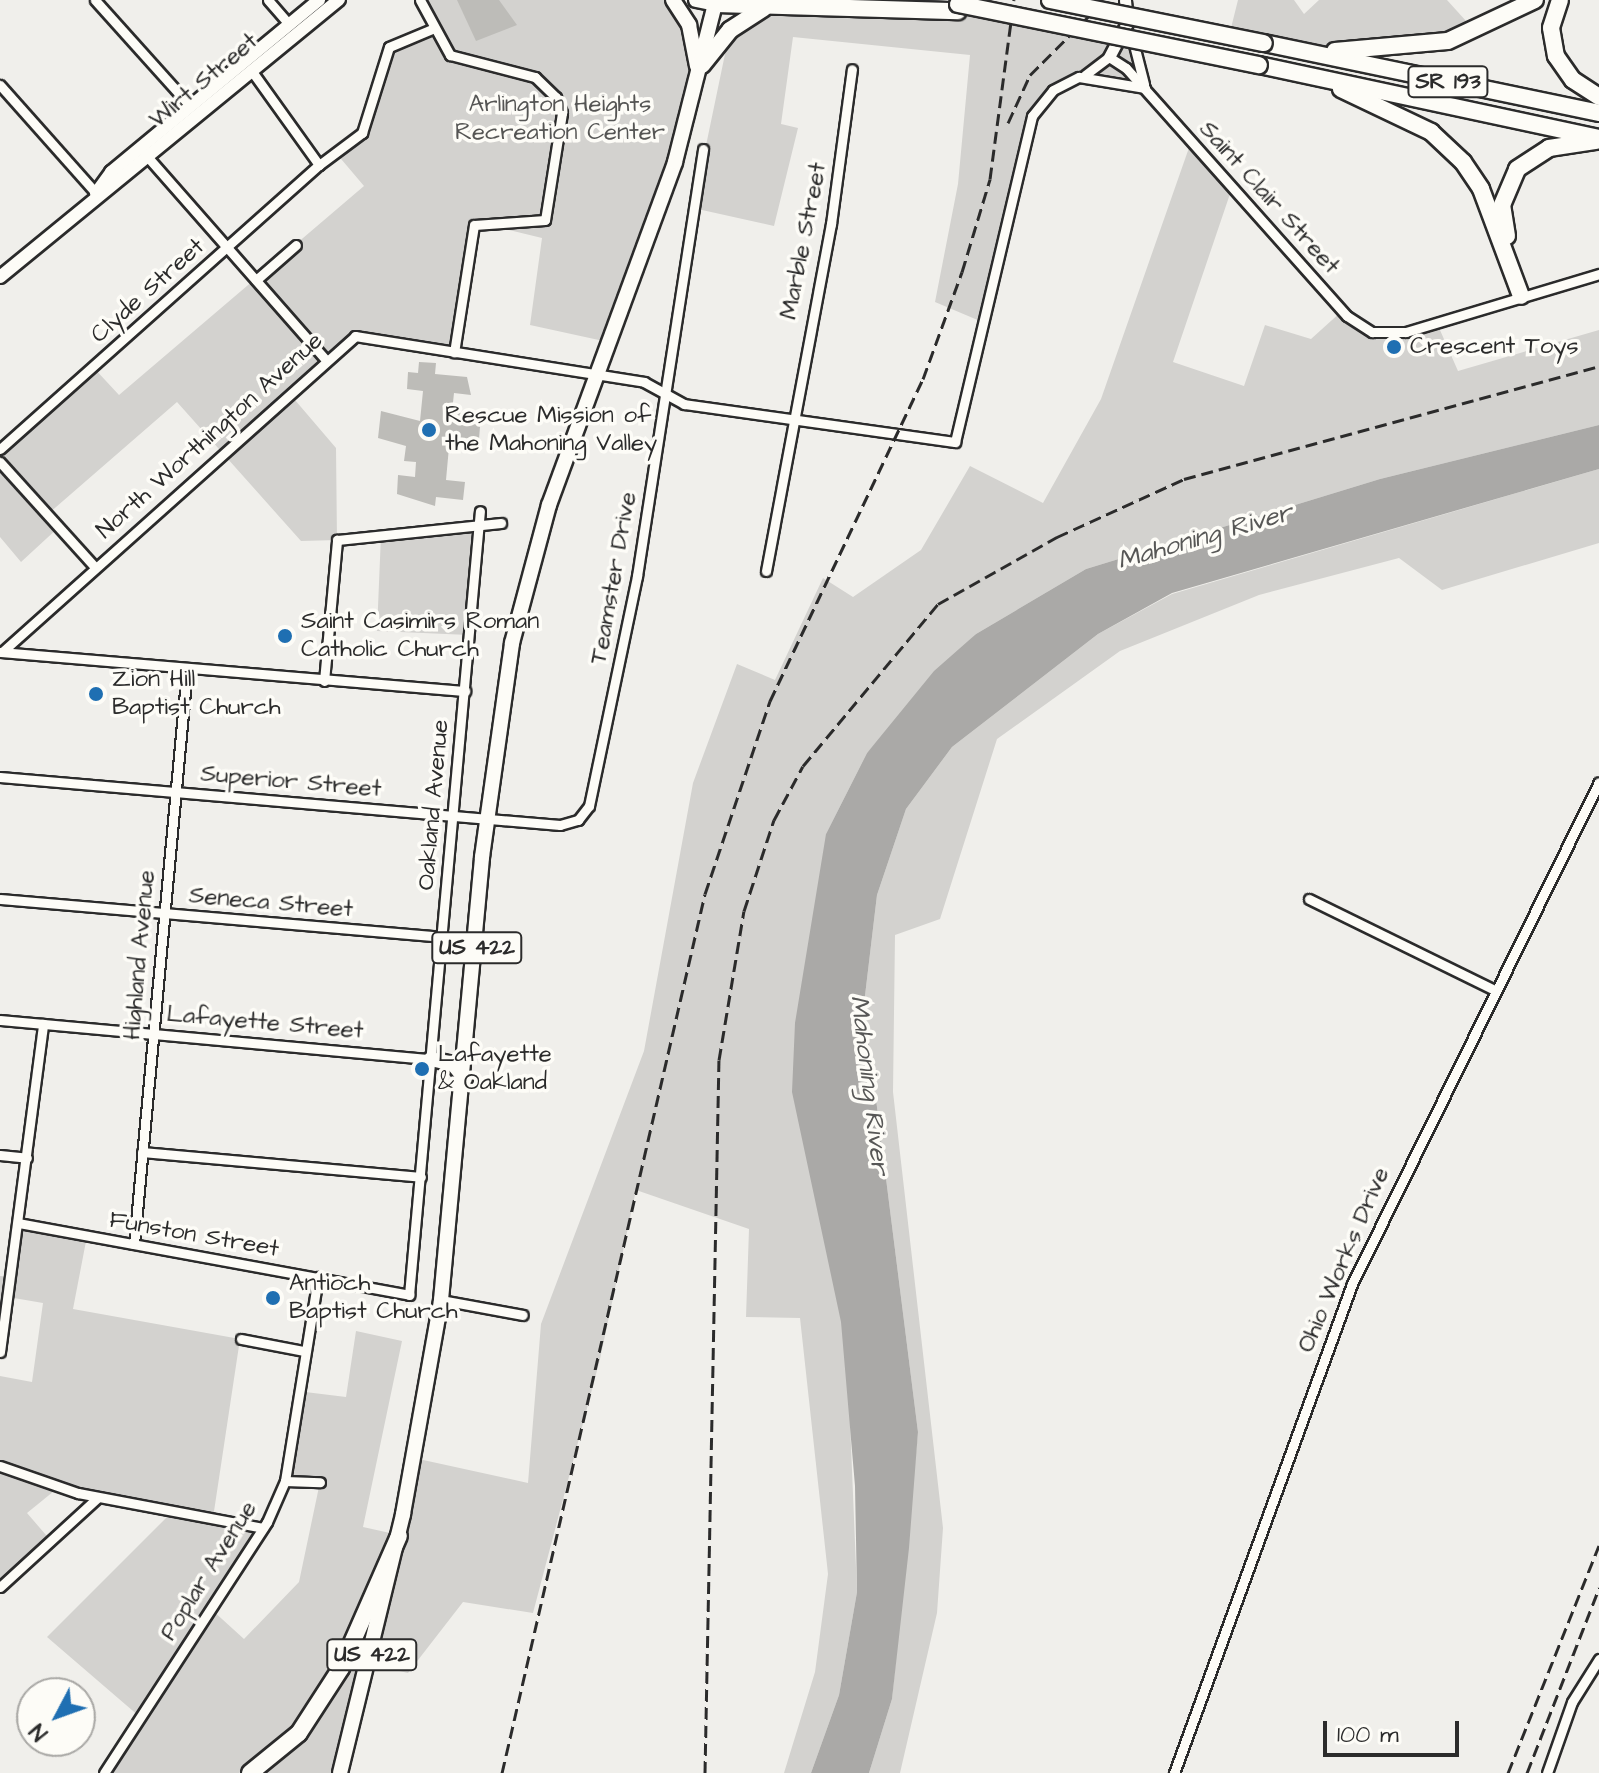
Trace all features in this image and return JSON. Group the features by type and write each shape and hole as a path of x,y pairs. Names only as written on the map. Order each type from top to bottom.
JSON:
{"highway":[{"name":"SR 193","path":"1050,0 1599,113"},
{"path":"1297,50 1431,45 1476,32 1535,0"},
{"path":"1560,0 1551,28 1556,56 1573,80 1599,97"},
{"path":"716,2 765,7 953,5"},
{"name":"SR 193","path":"953,5 1306,74 1599,139"},
{"path":"700,72 730,30 765,7"},
{"path":"1306,74 1399,114 1455,153 1481,189 1521,296"},
{"path":"1521,296 1503,219 1510,179 1539,152 1599,139"},
{"path":"250,1773 299,1733 341,1668 399,1536"}],"main road":[{"name":"Wirt Street","path":"144,152 190,106 319,0"},
{"name":"Wirt Street","path":"0,277 96,193 98,184 144,152 339,0"},
{"name":"US 422","path":"673,0 694,38 700,72"},
{"path":"696,0 716,2"},
{"name":"US 422","path":"340,1773 399,1536 441,1300 465,1079 487,819 523,596 595,375 675,162 716,2"},
{"path":"431,1059 453,1064 465,1079"}],"street":[{"path":"95,0 190,106"},
{"path":"268,0 289,24"},
{"path":"420,0 432,29 458,60 541,81 562,113 545,220 474,225 454,352"},
{"path":"1085,75 1109,57 1127,23 1125,0"},
{"name":"Saint Clair Street","path":"1127,23 1145,88"},
{"name":"Clyde Street","path":"0,449 319,163 362,133 389,47 432,29"},
{"name":"Saint Clair Street","path":"1109,57 1145,88 1347,316 1367,330 1406,332 1521,296"},
{"name":"Marble Street","path":"766,571 791,420 831,224 852,69"},
{"path":"251,70 319,163"},
{"path":"1085,75 1145,88"},
{"name":"North Worthington Avenue","path":"1,652 355,336 644,382 684,404 911,439 959,438 980,321 1010,216 1032,116 1053,90 1085,75"},
{"path":"0,85 96,193"},
{"name":"Teamster Drive","path":"578,820 589,806 628,621 703,149"},
{"path":"144,152 326,360"},
{"path":"256,280 296,245"},
{"path":"1521,296 1599,274"},
{"path":"0,462 94,566"},
{"name":"Oakland Avenue","path":"409,1295 480,511"},
{"path":"324,681 337,540 501,523"},
{"path":"1,652 465,691"},
{"name":"Highland Avenue","path":"134,1244 187,669"},
{"name":"Superior Street","path":"0,777 560,825 578,820"},
{"name":"Ohio Works Drive","path":"1174,1773 1352,1284 1493,989 1599,782"},
{"name":"Seneca Street","path":"0,899 442,937"},
{"path":"1309,899 1493,989"},
{"name":"Lafayette Street","path":"0,1020 431,1059"},
{"path":"0,1352 5,1277 18,1223 43,1024"},
{"path":"142,1152 421,1177"},
{"path":"0,1155 27,1158"},
{"name":"Funston Street","path":"18,1223 409,1295"},
{"name":"Poplar Avenue","path":"104,1773 263,1528 285,1481 318,1277"},
{"path":"441,1300 523,1315"},
{"path":"241,1339 304,1351"},
{"path":"0,1466 97,1498 263,1528"},
{"path":"285,1481 320,1482"},
{"path":"0,1587 97,1498"},
{"path":"1547,1773 1572,1702 1598,1665"}],"green space":[{"name":"Arlington Heights Recreation Center","path":"420,0 673,0 683,13 698,78 608,342 530,325 542,238 476,222 454,352 355,336 289,393 336,448 337,540 301,541 177,402 48,514 59,527 21,562 0,537 0,449 93,367 119,395 364,186 336,153 362,133 389,47 431,29"},
{"path":"1238,0 1294,0 1304,14 1319,0 1447,0 1476,32 1448,41 1297,50 1229,36"},
{"path":"874,5 1020,18 1120,38 1127,23 1145,88 1085,75 1039,105 980,321 935,302 958,184 970,55 793,37 781,124 798,128 774,226 693,208 730,30 765,7"},
{"path":"1191,142 1232,188 1173,362 1244,386 1265,325 1311,339 1342,311 1380,334 1436,321 1458,371 1599,330 1599,425 1380,479 1086,569 976,634 867,753 826,834 857,1592 839,1695 811,1773 784,1773 815,1672 828,1574 800,1318 746,1317 749,1229 636,1190 600,1359 533,1613 463,1602 408,1673 369,1664 340,1773 259,1773 298,1725 239,1773 104,1773 140,1717 47,1637 172,1512 59,1487 27,1513 52,1542 0,1587 0,1376 32,1382 43,1303 8,1297 0,1354 0,1276 10,1277 18,1223 87,1236 73,1309 240,1339 213,1518 263,1528 211,1609 244,1639 299,1582 320,1482 285,1481 297,1391 346,1397 356,1331 402,1341 363,1527 399,1535 414,1458 528,1483 541,1324 644,1051 693,783 737,664 775,680 823,578 853,597 921,550 970,466 1043,503 1101,399"},
{"path":"1599,469 1599,543 1442,590 1399,558 1259,595 1120,651 997,739 940,919 895,935 893,1092 943,1528 937,1613 900,1773 869,1773 892,1699 918,1432 864,1004 877,895 906,809 952,747 1098,634 1172,594"},
{"path":"479,525 469,635 377,631 381,535"}],"water":[{"name":"Mahoning River","path":"1599,425 1599,469 1172,593 1098,634 952,747 906,809 877,895 864,1004 918,1432 909,1548 892,1699 869,1773 811,1773 839,1695 857,1592 855,1486 841,1322 792,1092 795,1023 826,834 867,753 934,671 976,634 1086,569 1380,479"}],"building":[{"path":"457,0 499,0 517,25 476,41"},
{"name":"Rescue Mission of the Mahoning Valley","path":"419,362 436,363 435,374 467,377 471,395 454,393 452,412 481,415 479,439 464,438 463,448 449,447 446,480 465,482 463,500 436,497 435,506 397,494 398,475 415,477 416,462 404,461 406,446 378,438 381,411 420,421 423,391 407,389 408,372 418,373"}],"railway":[{"path":"502,1773 705,894 770,701 923,379 962,272 990,179 1014,0"},
{"path":"1008,123 1030,75 1105,0"},
{"path":"705,1773 719,1060 744,911 774,820 803,766 938,604 1057,537 1184,479 1599,366"},
{"path":"1508,1773 1599,1546"},
{"path":"1527,1773 1599,1588"}],"place":[{"name":"Crescent Toys","path":"1394,347"},
{"name":"Rescue Mission of the Mahoning Valley","path":"429,430"},
{"name":"Saint Casimirs Roman Catholic Church","path":"285,636"},
{"name":"Zion Hill Baptist Church","path":"96,694"},
{"name":"Lafayette & Oakland","path":"422,1069"},
{"name":"Antioch Baptist Church","path":"273,1298"}]}
